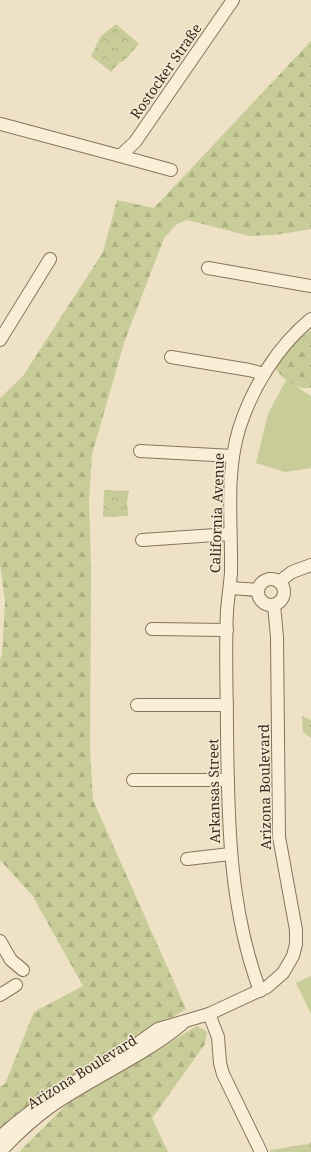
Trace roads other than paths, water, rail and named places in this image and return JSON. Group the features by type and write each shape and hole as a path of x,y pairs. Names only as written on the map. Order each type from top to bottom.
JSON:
{"street":[{"name":"Rostocker Straße","path":"120,156 135,142 233,0"},
{"path":"0,123 171,170"},
{"path":"0,340 50,258"},
{"path":"208,268 311,286"},
{"name":"California Avenue","path":"230,588 230,534 233,456 239,430 246,410 264,374 287,342 311,319"},
{"path":"171,357 249,370 264,374"},
{"path":"140,451 233,456"},
{"path":"142,540 230,534"},
{"path":"280,581 292,572 311,565"},
{"path":"273,578 280,581 285,593 281,601 274,605 267,604 261,600 258,590 260,584 266,579 273,578"},
{"path":"230,588 258,590"},
{"name":"Arkansas Street","path":"230,588 227,630 230,854 246,944 260,991"},
{"name":"Arizona Boulevard","path":"2,1143 22,1117 56,1093 137,1044 149,1034 158,1029 209,1014 260,991 273,983 287,968 293,956 297,938 279,837 277,637 274,605"},
{"path":"152,629 227,630"},
{"path":"137,705 227,705"},
{"path":"132,780 228,780"},
{"path":"187,859 230,854"},
{"path":"0,941 11,960 23,970"},
{"path":"0,995 16,984"},
{"path":"209,1014 218,1037 220,1063 224,1074 261,1152"}]}
